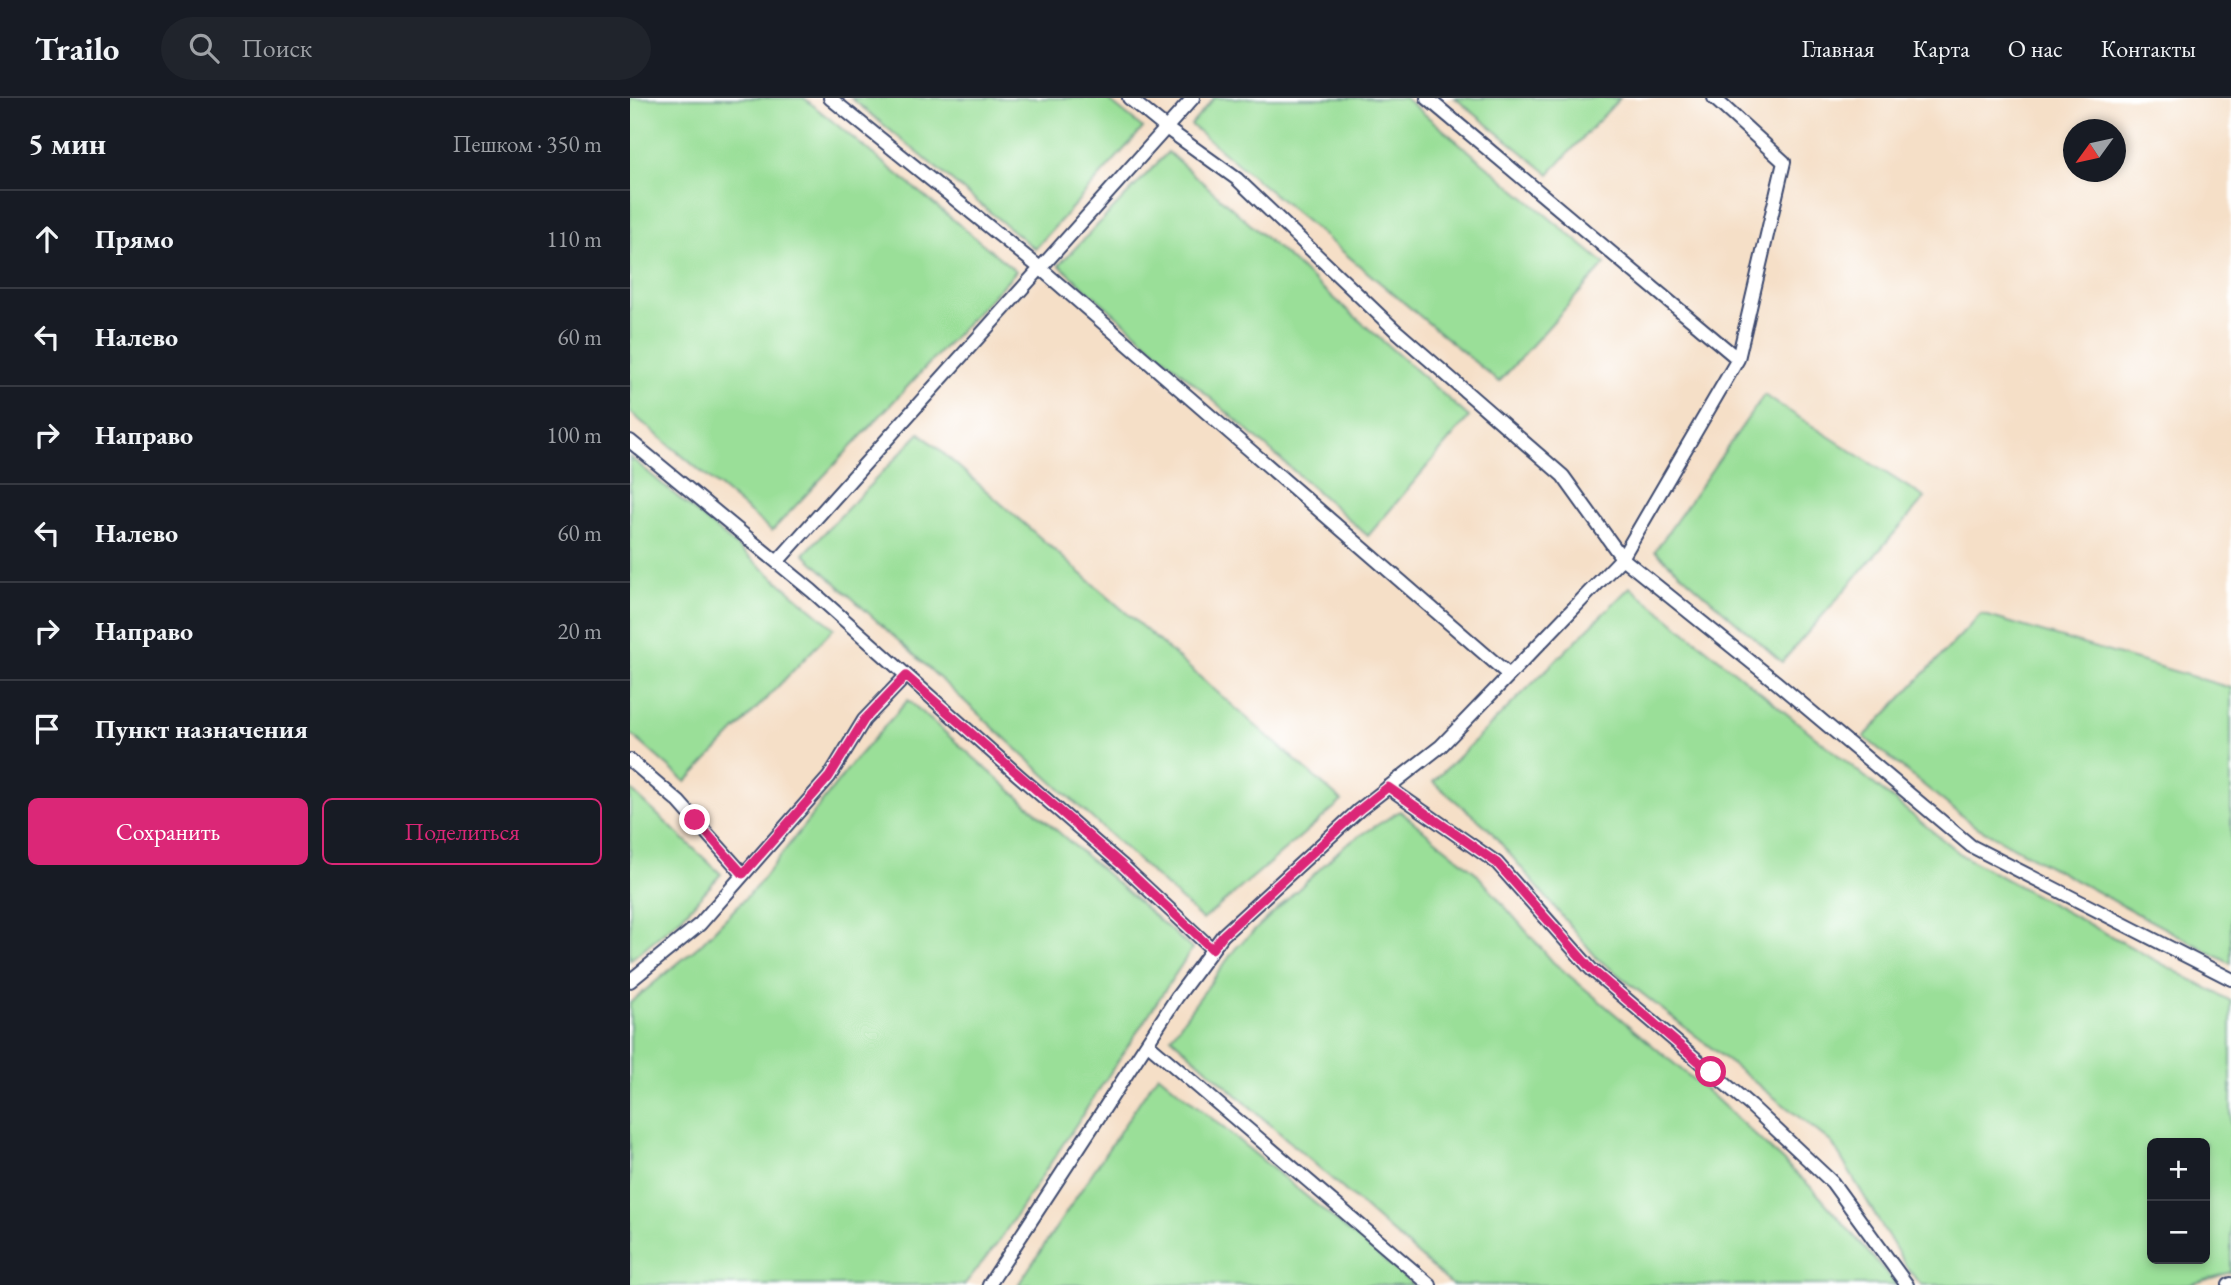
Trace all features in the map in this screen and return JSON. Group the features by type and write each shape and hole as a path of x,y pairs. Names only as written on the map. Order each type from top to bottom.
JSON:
{"lane":[{"path":"830,98 1040,268 1509,676"},
{"path":"1129,98 1237,179 1394,330 1563,476 1622,558 1776,682 1971,846 2231,979"},
{"path":"777,562 1193,98"},
{"path":"1427,98 1738,359"},
{"path":"989,1285 1177,997 1212,949 1233,926 1359,810 1441,746 1622,558 1738,359 1784,162 1714,98"},
{"path":"630,441 777,562 1123,866 1212,949"},
{"path":"630,981 700,924 829,777 864,720 906,676"},
{"path":"630,760 679,802 743,874"},
{"path":"1388,787 1497,863 1591,969 1752,1106 1832,1182 1907,1285"},
{"path":"1147,1043 1430,1285"}],"green space":[{"path":"630,98 804,98 1016,271 772,531 630,412"},
{"path":"851,98 1106,98 1143,128 1035,249"},
{"path":"1214,98 1405,98 1605,264 1499,382 1191,125"},
{"path":"1455,98 1620,98 1549,174"},
{"path":"1168,152 1469,417 1368,536 1059,265"},
{"path":"1764,395 1925,498 1782,662 1655,551"},
{"path":"920,433 1342,801 1203,920 804,554"},
{"path":"630,457 834,628 686,782 630,733"},
{"path":"1630,587 1963,856 2231,1001 2231,1272 2189,1285 1922,1285 1909,1271 1832,1143 1597,958 1488,828 1433,782"},
{"path":"1981,614 2231,688 2231,964 1973,825 1864,737"},
{"path":"908,700 1192,949 997,1244 964,1285 630,1285 630,1003 700,945 757,886 854,761"},
{"path":"630,789 721,874 681,918 630,960"},
{"path":"1400,811 1475,872 1553,962 1714,1097 1815,1191 1897,1285 1452,1285 1171,1037 1236,948 1345,845"},
{"path":"1158,1074 1414,1285 1018,1285"}],"route":[{"path":"695,820 743,874 829,777 864,720 906,676 1123,866 1212,949 1223,935 1359,810 1388,787 1497,863 1591,969 1711,1072"}]}
